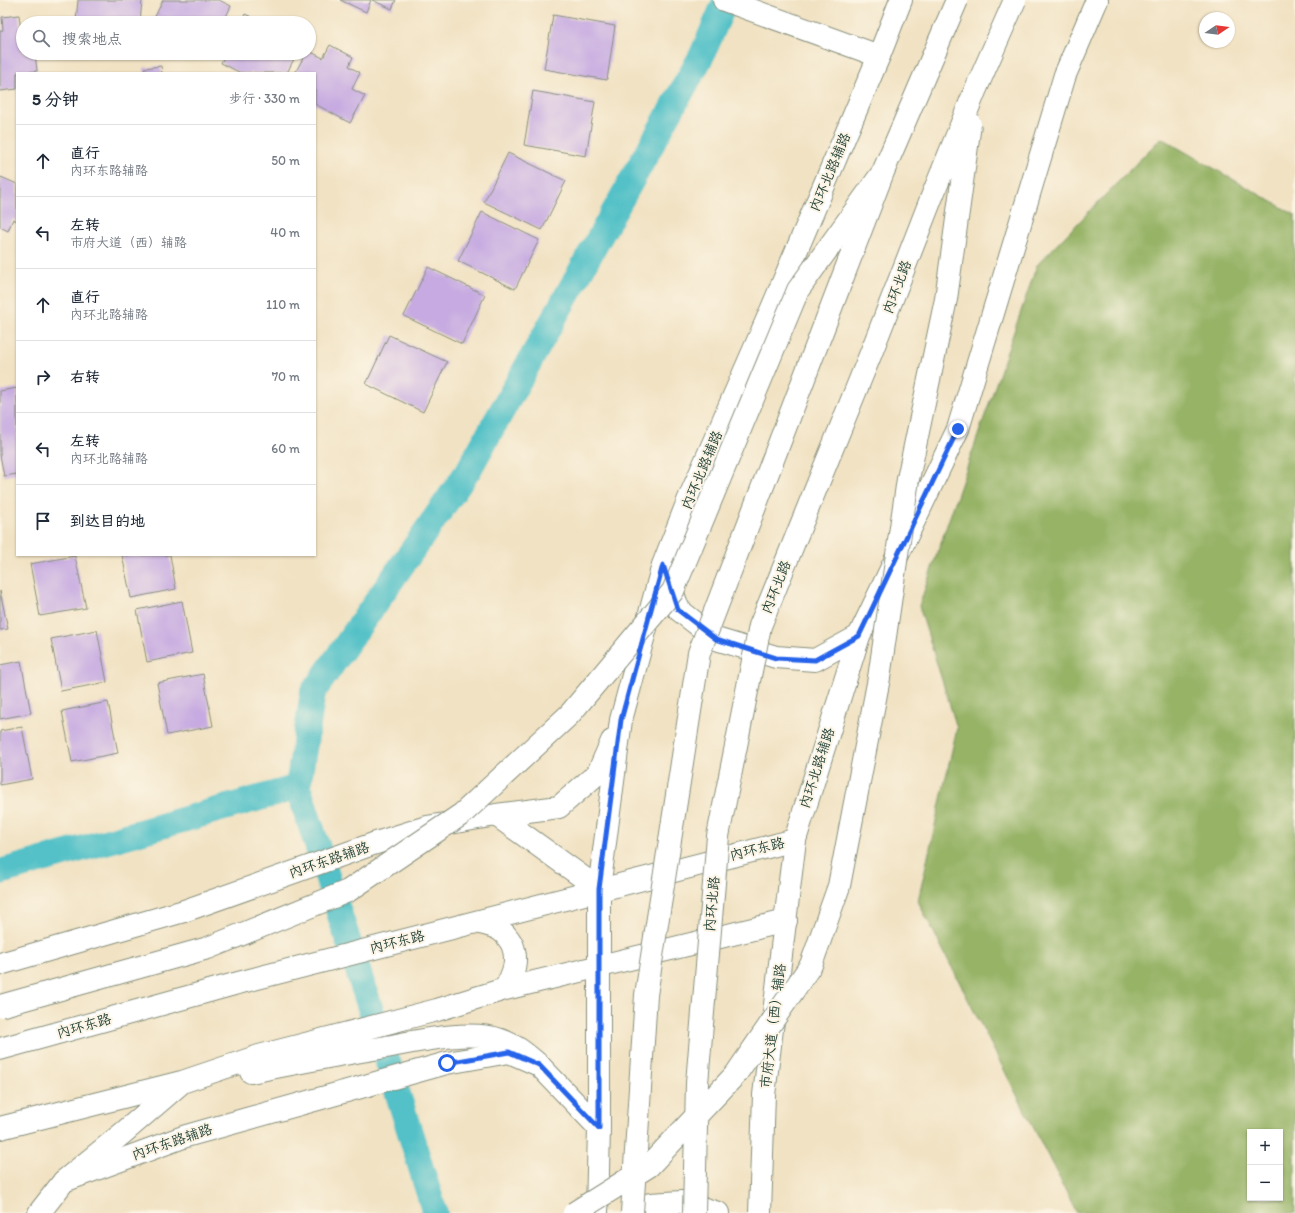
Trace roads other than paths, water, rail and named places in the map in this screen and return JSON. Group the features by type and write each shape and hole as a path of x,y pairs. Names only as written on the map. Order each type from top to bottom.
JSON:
{"main road":[{"path":"724,0 879,56"},
{"name":"内环北路辅路","path":"599,965 599,889 621,720 663,565 691,494 767,320 879,56 901,0"},
{"path":"633,1213 646,995 699,653 883,172 957,0"},
{"name":"内环北路","path":"694,1213 697,1083 718,836 760,626 975,91 1015,0"},
{"name":"内环北路辅路","path":"795,840 859,636 958,429 1065,75 1097,0"},
{"path":"574,1213 649,1166 736,1074 811,965 839,886 879,678 908,479 946,299 975,91"},
{"path":"0,1006 208,948 348,891 462,814 565,719 672,591 798,290 883,172"},
{"path":"663,565 678,610 716,639 776,658 815,660 859,636"},
{"name":"内环东路辅路","path":"0,964 184,911 373,844 427,828 496,814 559,807 598,773 621,720"},
{"path":"496,814 599,889"},
{"name":"内环东路","path":"0,1049 238,983 599,889 795,840"},
{"name":"市府大道（西）辅路","path":"760,1213 764,1094 795,840"},
{"path":"39,1213 64,1181 182,1082 259,1056 437,1010 505,989 599,965 786,921"},
{"path":"476,922 491,925 501,930 510,940 515,952 515,966 512,976 505,989"},
{"path":"597,1213 599,1128 599,965"},
{"path":"0,1128 182,1082 209,1077 242,1074 321,1058 432,1039 471,1035 500,1040 521,1050 539,1065"},
{"name":"内环东路辅路","path":"64,1181 186,1136 447,1063 509,1052 539,1065 599,1128"},
{"path":"633,1213 650,1204 682,1202 718,1213"}],"waterway":[{"path":"378,1032 298,787 313,692 468,471 701,57 726,0"},
{"path":"0,872 298,787"},
{"path":"388,1062 435,1213"}]}
